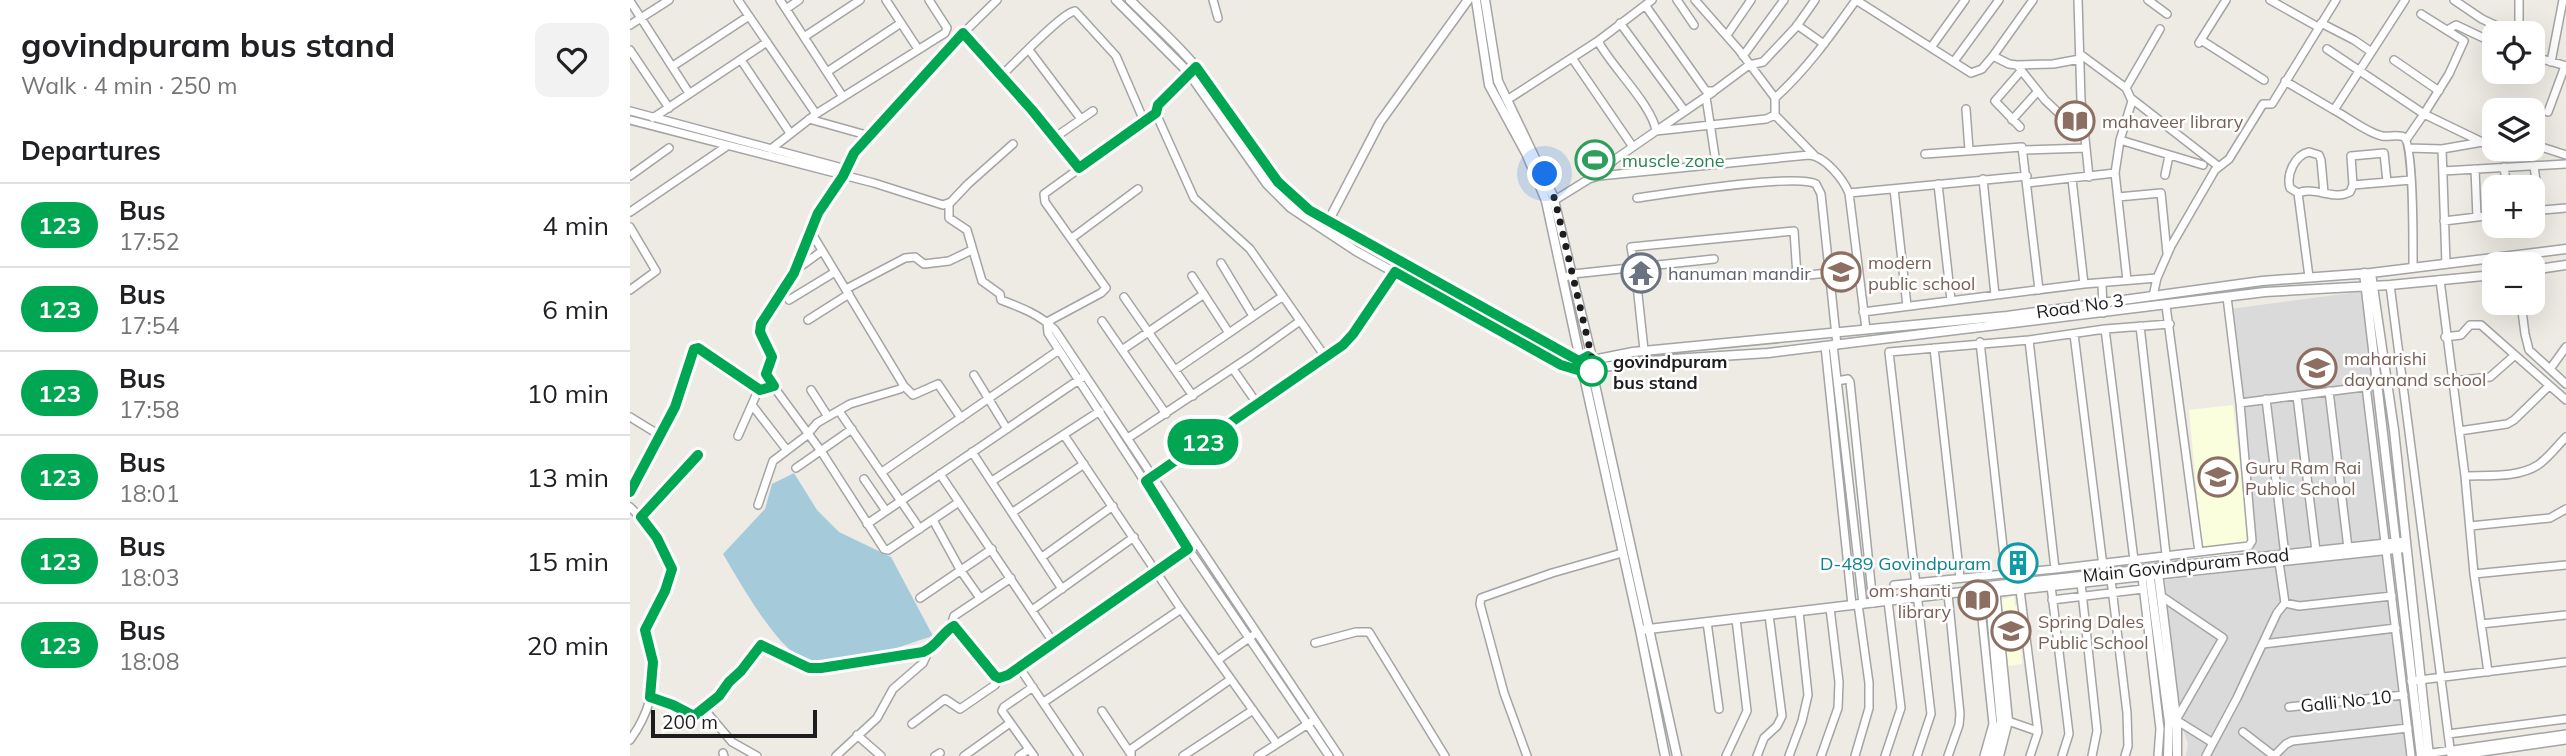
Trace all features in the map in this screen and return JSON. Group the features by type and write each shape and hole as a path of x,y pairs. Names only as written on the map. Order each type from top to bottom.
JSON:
{"street":[{"path":"630,25 670,0"},
{"path":"738,0 816,114"},
{"path":"780,0 843,97"},
{"path":"786,9 799,0"},
{"path":"804,37 860,0"},
{"path":"886,0 918,49"},
{"path":"771,149 816,114 947,31 931,2 940,0"},
{"path":"959,502 886,550 766,374 772,357 760,328 764,317 796,270 820,210 845,173 854,153 963,33 998,0"},
{"path":"1116,0 1193,70 1267,184 1291,208 1324,231 1561,365 1587,365"},
{"path":"1130,0 1193,70 1278,182 1309,210 1587,365"},
{"path":"1213,0 1218,18"},
{"path":"1324,231 1354,167 1380,122 1468,0"},
{"path":"1476,0 1489,85 1544,193 1651,629 1677,756"},
{"path":"1485,0 1498,81 1545,174 1555,200 1573,274 1622,553 1665,756"},
{"path":"1677,0 1694,25"},
{"path":"1695,0 1727,35 1775,98 1775,115 1829,167 1849,193 1866,329"},
{"path":"1727,35 1751,0"},
{"path":"1743,56 1784,0"},
{"path":"1599,176 1614,160 1749,65 1763,62 1797,25 1815,0"},
{"path":"1775,98 1793,82 1856,0 1975,73 1993,56 2033,0"},
{"path":"1932,46 1962,3 1950,0"},
{"path":"1955,61 1999,0"},
{"path":"2078,0 2089,177"},
{"path":"2148,0 2167,14"},
{"path":"2226,0 2200,42 2264,80"},
{"path":"2270,0 2354,40 2370,51"},
{"path":"2153,296 2167,253 2218,166 2229,159 2263,104 2272,104 2336,0"},
{"path":"2334,110 2405,0"},
{"path":"2454,0 2487,21"},
{"path":"2519,0 2519,21"},
{"path":"2551,62 2563,0"},
{"path":"630,1 689,93"},
{"path":"1507,100 1598,41 1648,2 1706,91 1714,91"},
{"path":"1002,75 1069,12 1075,11 1116,55 1144,121"},
{"path":"2406,140 2449,74 2464,41 2421,14"},
{"path":"673,66 749,16"},
{"path":"827,72 901,23"},
{"path":"1620,23 1684,110"},
{"path":"1797,25 1824,44"},
{"path":"2447,30 2456,25 2482,37"},
{"path":"2126,88 2160,29"},
{"path":"963,33 1002,75 1079,168"},
{"path":"1598,41 1645,108 1656,131"},
{"path":"653,118 767,42"},
{"path":"2327,49 2424,114 2482,142"},
{"path":"630,50 633,60 669,108"},
{"path":"1029,50 1081,119"},
{"path":"1993,56 2019,68 2053,64 2080,56"},
{"path":"2080,56 2126,88 2132,99 2218,166"},
{"path":"1572,58 1633,147"},
{"path":"741,60 790,133"},
{"path":"2393,60 2439,91"},
{"path":"2545,60 2565,66 2548,112"},
{"path":"2019,68 2085,138"},
{"path":"2019,68 1995,102 2020,127"},
{"path":"1193,70 1158,105 1156,113 1194,198 1250,249 1326,358"},
{"path":"2285,81 2370,131 2383,136 2401,136 2406,140 2411,180 2413,268"},
{"path":"2012,120 2038,91"},
{"path":"1706,97 1716,163"},
{"path":"2127,280 2115,173 2120,140 2132,99"},
{"path":"1966,109 1969,150"},
{"path":"630,111 771,149 943,205 949,204 1013,144"},
{"path":"1054,138 1093,111"},
{"path":"1047,322 1106,288 1043,197 1046,191 1156,113"},
{"path":"1656,131 1766,119 1775,115"},
{"path":"630,120 845,173"},
{"path":"809,120 870,136"},
{"path":"2120,140 2203,165"},
{"path":"2409,148 2442,149 2482,143"},
{"path":"630,212 727,145"},
{"path":"1925,154 2020,146 2023,150 2027,179 2039,290"},
{"path":"630,175 669,148"},
{"path":"2023,150 2086,148"},
{"path":"2545,148 2566,155"},
{"path":"2442,149 2446,264"},
{"path":"2298,193 2290,188 2288,178 2299,157 2309,152 2319,155 2321,160 2324,193"},
{"path":"2298,193 2302,191 2341,196 2350,192 2353,185 2351,156 2384,153 2387,182"},
{"path":"1555,200 1589,179 1599,176 1814,155"},
{"path":"2165,176 2169,156"},
{"path":"2443,171 2566,164"},
{"path":"2534,166 2534,175"},
{"path":"2504,167 2505,175"},
{"path":"2475,169 2477,217"},
{"path":"1849,193 1983,179 2072,179 2115,173"},
{"path":"1983,179 1995,295"},
{"path":"2072,179 2084,284"},
{"path":"2353,185 2411,180"},
{"path":"1637,198 1739,185 1812,181 1821,194 1835,332 1832,345 1846,546 1858,604 1869,683 1870,708 1855,756"},
{"path":"1938,184 1951,300"},
{"path":"1072,238 1138,189"},
{"path":"1894,189 1907,306"},
{"path":"2118,197 2161,193 2167,253"},
{"path":"2298,193 2309,277"},
{"path":"949,204 949,218 967,230 982,281 1000,294 1001,300 1047,322 1058,333 1100,411 1196,544 1252,636"},
{"path":"2545,209 2566,208"},
{"path":"2444,220 2482,216"},
{"path":"630,228 656,271 631,287"},
{"path":"1644,350 1630,247 1794,231 1797,276 1829,274"},
{"path":"811,232 904,386 913,395 938,384 961,418"},
{"path":"630,250 640,243"},
{"name":"Road No 3","path":"2545,254 2566,249"},
{"path":"808,320 905,258 915,257 925,264 949,261 972,250"},
{"path":"796,270 822,251"},
{"path":"1563,278 1573,274 1714,259"},
{"path":"1149,479 1326,358 1353,334 1402,260"},
{"name":"Road No 3","path":"1587,365 1644,350 2007,316 2262,281 2482,262"},
{"path":"1222,264 1254,316"},
{"path":"2545,268 2566,265"},
{"path":"789,300 835,272"},
{"path":"2367,273 2388,384 2400,545"},
{"path":"1192,276 1229,332"},
{"name":"Road No 3","path":"1587,365 1888,339 2265,292 2390,285 2482,276"},
{"path":"1863,312 2084,284 2157,278"},
{"path":"2440,280 2445,337 2465,477 2473,574 2487,673"},
{"path":"2102,283 2103,313"},
{"path":"2390,285 2452,754"},
{"path":"2370,286 2377,384 2400,545 2422,755"},
{"path":"1122,350 1204,294"},
{"path":"2165,295 2199,552"},
{"path":"1175,370 1283,296"},
{"path":"1124,297 1193,396"},
{"path":"1894,585 2249,546 2251,544 2240,403 2227,297"},
{"path":"2523,315 2527,345 2566,384"},
{"path":"1102,321 1166,414"},
{"path":"1128,438 1300,321"},
{"path":"1047,322 1048,332 1059,350 1128,438 1188,549 1252,636 1310,722 1329,756"},
{"path":"1917,756 1931,714 1889,352 2170,324"},
{"path":"2445,337 2461,335 2470,325 2481,325 2566,400"},
{"path":"2140,326 2166,556 2144,589 2159,722 2158,756"},
{"path":"1887,327 1888,339"},
{"path":"2105,329 2134,560"},
{"path":"2074,334 2103,562 2113,593 2127,713 2128,739 2125,756"},
{"path":"2029,340 2055,569"},
{"path":"1980,342 2006,574"},
{"path":"1832,345 1856,544 1858,604"},
{"path":"2550,369 2566,347"},
{"path":"630,492 662,436 675,407 692,352 696,348 760,390"},
{"path":"1934,348 1960,578"},
{"path":"883,472 1059,350"},
{"path":"2453,381 2490,377 2515,355"},
{"path":"1233,369 1258,405"},
{"path":"974,375 1007,429"},
{"path":"867,524 1082,377"},
{"path":"1837,381 1848,379 1850,382 1873,603"},
{"path":"2240,403 2403,382"},
{"path":"738,436 760,390 774,386"},
{"path":"758,505 771,463 827,415 850,404 904,386"},
{"path":"2366,386 2408,728 2422,755"},
{"path":"2459,431 2507,424 2549,386"},
{"path":"811,390 827,415"},
{"path":"2329,391 2348,548"},
{"path":"2297,396 2316,551"},
{"path":"2206,756 2277,613 2285,603 2266,399"},
{"path":"752,405 786,449"},
{"path":"839,411 920,529"},
{"path":"992,481 1100,411"},
{"path":"630,417 662,436"},
{"path":"796,468 852,429"},
{"path":"1063,435 1277,744"},
{"path":"2465,477 2518,473 2530,469 2538,465 2566,437"},
{"path":"972,452 1062,589"},
{"path":"641,517 698,455"},
{"path":"1013,512 1084,464"},
{"path":"940,474 1053,642"},
{"path":"864,479 886,511"},
{"path":"1851,500 1862,498"},
{"path":"1042,557 1113,506"},
{"path":"630,507 657,538 672,569 665,591 645,630 653,662 650,697 641,723 630,740"},
{"path":"2470,526 2550,518 2566,509"},
{"path":"933,520 980,598"},
{"path":"1032,610 1134,537"},
{"path":"912,724 945,699 960,709 995,685 999,678 1196,544"},
{"path":"1846,546 1856,544"},
{"name":"Main Govindpuram Road","path":"1640,630 2400,545"},
{"name":"Main Govindpuram Road","path":"2282,558 2316,551 2384,547"},
{"path":"920,598 992,549"},
{"path":"1527,756 1504,693 1480,604 1481,598 1563,569 1622,553"},
{"path":"2473,574 2566,565"},
{"path":"2156,573 2176,720 2177,756"},
{"path":"2156,573 2169,722 2168,756"},
{"name":"Main Govindpuram Road","path":"1992,589 2021,590 2108,577"},
{"path":"836,756 877,718 893,689 923,663 929,650 951,626 954,616 1011,578"},
{"path":"2081,583 2097,731 2091,756"},
{"path":"2050,586 2069,734 2062,756"},
{"path":"1992,589 2008,721 1999,756"},
{"path":"1992,589 2001,722 1992,756"},
{"path":"2052,600 2144,589"},
{"path":"1979,590 1993,724 1984,756"},
{"path":"2021,590 2038,732 2029,756"},
{"path":"1948,594 1960,714 1948,756"},
{"path":"2161,596 2223,638 2176,720"},
{"path":"2285,603 2299,606 2392,596"},
{"path":"1885,756 1901,708 1888,601"},
{"path":"1821,756 1838,708 1839,682 1830,608"},
{"path":"1044,702 1181,609"},
{"path":"1789,756 1802,722 1808,695 1799,611"},
{"path":"1757,756 1764,738 1780,722 1782,716 1769,615"},
{"path":"2481,624 2566,615"},
{"path":"1726,756 1747,711 1736,619"},
{"path":"1707,622 1719,709"},
{"path":"951,626 958,629 986,667 999,678"},
{"path":"2263,644 2396,628"},
{"path":"1315,643 1356,632 1369,632 1445,756"},
{"path":"1218,660 1252,636"},
{"path":"650,697 694,716 741,671 761,645 814,669 865,663 929,650"},
{"path":"2416,681 2566,662"},
{"path":"1018,667 1079,756"},
{"path":"1130,755 1131,749 1231,679"},
{"path":"1019,756 1031,752 1003,709 1033,687"},
{"name":"Galli No 10","path":"2289,706 2404,695"},
{"path":"704,709 730,739 757,756"},
{"path":"1183,756 1253,710"},
{"path":"1102,711 1130,755"},
{"path":"2448,734 2566,719"},
{"path":"2176,720 2213,743"},
{"path":"2008,721 2034,730"},
{"path":"1258,756 1310,722"},
{"path":"1310,722 1339,756"},
{"path":"964,756 1010,723"},
{"path":"2242,732 2274,756 2292,741 2408,728"},
{"path":"2452,754 2566,734"},
{"path":"857,735 881,756"},
{"path":"2422,755 2452,754 2566,740"}],"shaded area":[{"path":"2365,291 2413,756 2186,756 2188,744 2180,720 2165,580 2254,569 2230,309"},
{"name":"Guru Ram Rai Public School","path":"2233,405 2249,543 2202,549 2189,410"},
{"name":"Spring Dales Public School","path":"2014,596 2015,606 2018,606 2022,664 2008,666 2000,600"}],"water":[{"path":"794,473 817,510 839,532 891,557 933,636 867,656 832,662 801,657 780,640 758,611 723,554 765,509 772,484"}],"bus line":[{"name":"123","path":"630,492 675,407 694,349 698,348 760,390 774,386 766,374 772,357 760,332 761,324 796,270 818,213 843,176 854,153 963,33 997,69 1079,168 1156,113 1158,105 1196,67 1278,182 1309,210 1579,361 1588,356 1595,363 1593,370 1588,373 1561,365 1395,272 1343,345 1146,481 1188,549 1008,675 999,678 995,676 954,626 949,628 933,648 923,652 814,669 761,645 719,696 694,716 650,697 653,662 645,630 665,591 672,569 657,538 641,517 698,455"}],"place":[{"name":"mahaveer library","path":"2075,121"},
{"name":"muscle zone","path":"1595,160"},
{"name":"modern public school","path":"1841,272"},
{"name":"hanuman mandir","path":"1641,273"},
{"name":"maharishi dayanand school","path":"2317,368"},
{"name":"govindpuram bus stand","path":"1592,371"},
{"name":"Guru Ram Rai Public School","path":"2218,477"},
{"name":"D-489 Govindpuram","path":"2018,563"},
{"name":"om shanti library","path":"1978,600"},
{"name":"Spring Dales Public School","path":"2011,631"}],"route":[{"path":"1545,174 1555,200 1595,363 1592,371"}]}
